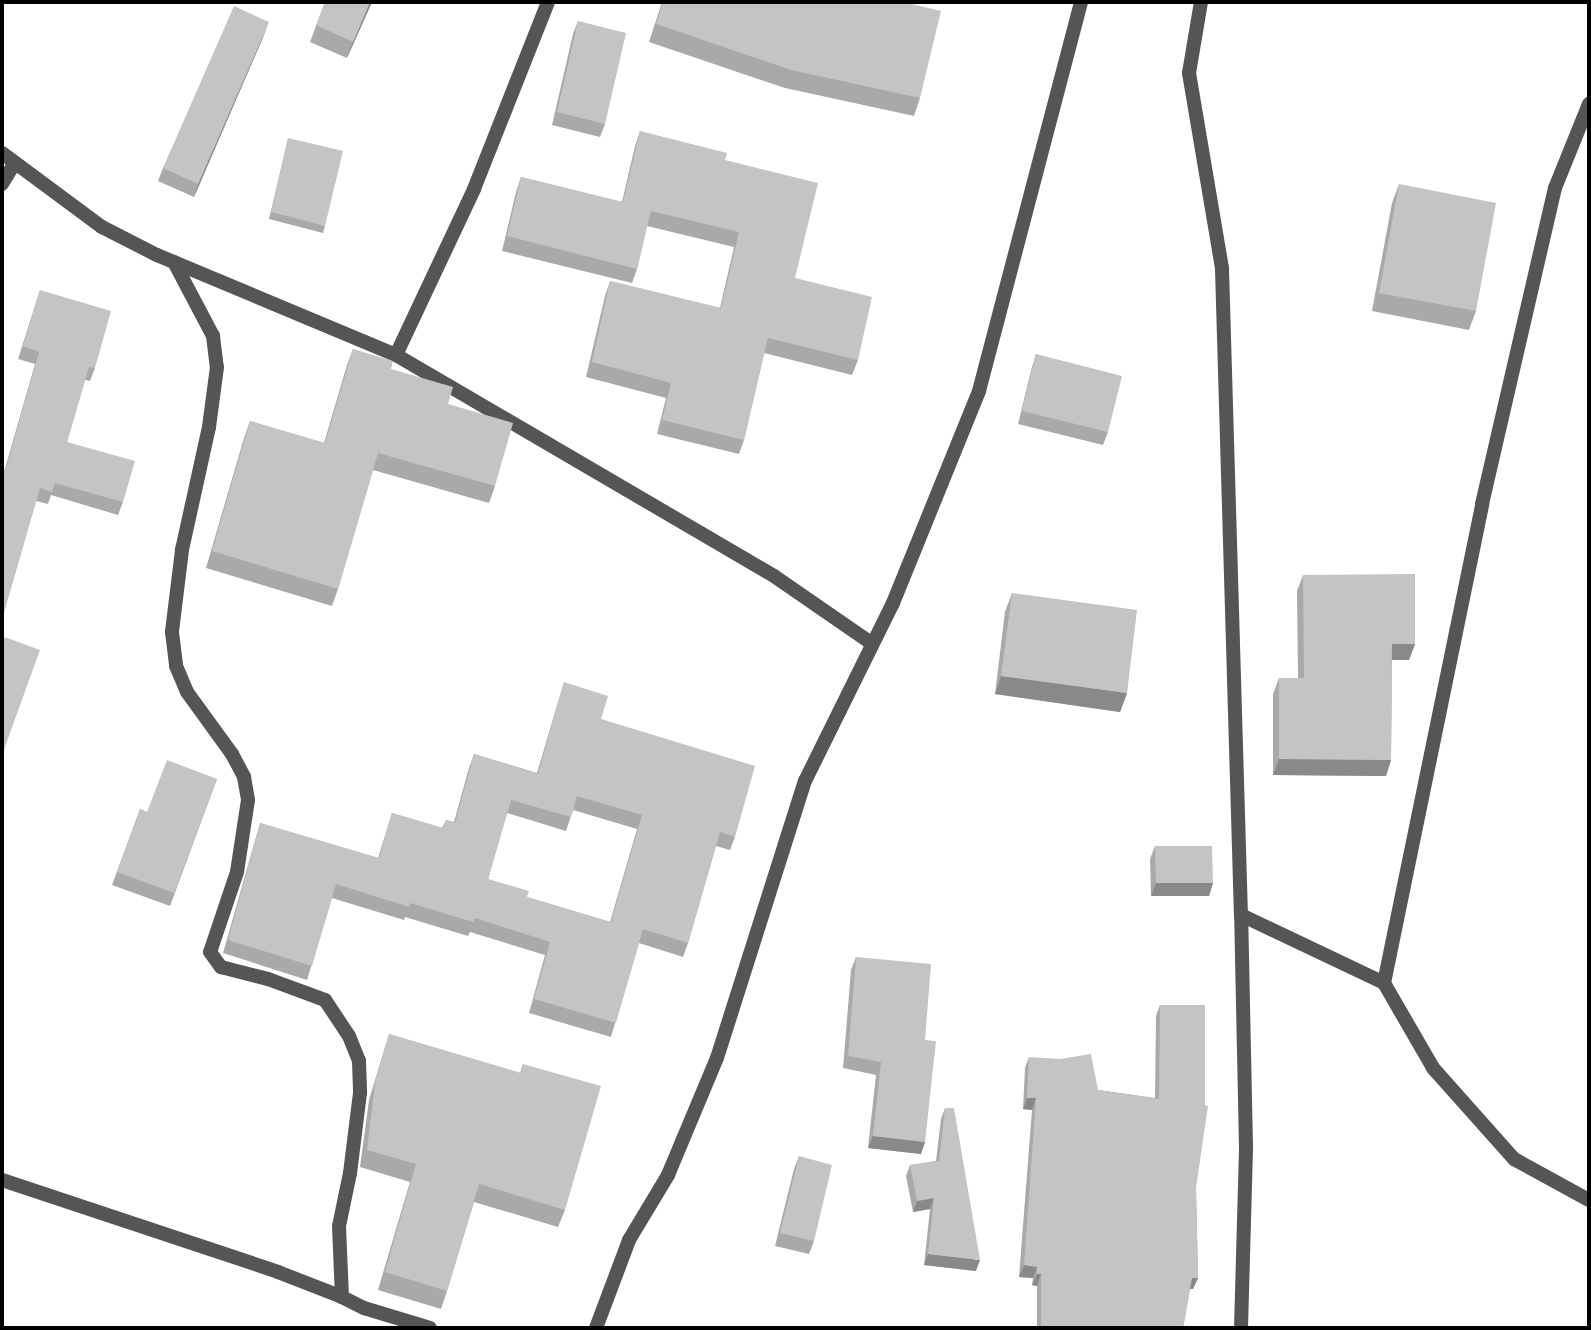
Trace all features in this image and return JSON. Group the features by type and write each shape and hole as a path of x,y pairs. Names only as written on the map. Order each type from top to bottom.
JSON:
{"street":[{"path":"396,355 474,188 548,2"},
{"path":"596,1328 629,1240 668,1175 717,1058 806,781 871,643 894,603 979,391 1081,2"},
{"path":"1201,2 1189,73 1222,269 1241,915 1245,1147 1241,1328"},
{"path":"1384,983 1482,504 1555,188 1589,104"},
{"path":"2,153 102,227 174,262 396,355 774,576 871,643"},
{"path":"2,184 14,164"},
{"path":"174,262 213,336 217,367 209,427 183,550 172,632 176,666 187,692 232,754 244,777 248,800 237,872 210,952 220,967 268,979 325,1000 349,1036 359,1061 355,1135 339,1226 342,1297"},
{"path":"1241,915 1384,983 1433,1068 1514,1159 1589,1200"},
{"path":"2,1180 278,1272 364,1308 430,1328"}],"building":[{"path":"325,2 370,2 353,42 316,25"},
{"path":"663,2 903,2 941,11 920,98 791,70 656,24"},
{"path":"234,6 269,22 198,184 163,168"},
{"path":"578,21 626,33 605,124 557,112"},
{"path":"640,131 727,153 725,160 818,183 795,278 872,297 858,360 768,338 744,440 662,420 671,383 592,362 610,281 721,308 739,232 651,211 637,269 507,236 521,177 623,202"},
{"path":"288,138 343,151 325,226 271,212"},
{"path":"1399,184 1496,203 1476,311 1379,293"},
{"path":"40,290 111,311 95,368 89,367 67,442 135,461 123,502 55,483 52,492 40,488 4,612 2,482 39,352 23,346"},
{"path":"353,349 393,361 391,369 453,387 448,404 513,423 495,486 378,453 338,589 212,551 250,421 325,443"},
{"path":"1036,354 1122,376 1108,432 1022,411"},
{"path":"1415,574 1415,644 1392,644 1391,760 1279,759 1279,678 1304,678 1303,575"},
{"path":"1012,593 1137,610 1127,693 1001,676"},
{"path":"5,637 40,650 2,755 2,646"},
{"path":"564,682 608,696 601,719 755,766 735,837 720,832 688,943 643,929 616,1023 534,999 550,942 475,918 473,922 410,903 409,907 336,884 312,966 228,940 260,823 379,858 392,813 443,828 446,820 455,823 474,754 538,774","holes":["577,796 642,815 611,922 527,897 529,891 488,879 511,800 571,817"]},
{"path":"167,760 217,779 174,893 117,872 140,809 147,812"},
{"path":"1155,846 1212,846 1213,883 1156,883"},
{"path":"856,957 931,964 925,1040 936,1041 925,1142 873,1136 881,1062 848,1056"},
{"path":"1160,1005 1205,1005 1205,1105 1208,1106 1196,1188 1198,1278 1192,1278 1183,1328 1041,1328 1041,1274 1037,1274 1037,1267 1024,1265 1036,1098 1027,1098 1029,1057 1060,1059 1091,1054 1098,1090 1159,1099"},
{"path":"389,1034 521,1073 523,1064 601,1086 565,1210 479,1184 447,1291 385,1272 416,1164 367,1150 375,1082"},
{"path":"945,1108 954,1108 980,1260 928,1254 934,1198 917,1201 910,1165 939,1161"},
{"path":"799,1156 832,1165 814,1241 780,1233"}]}
